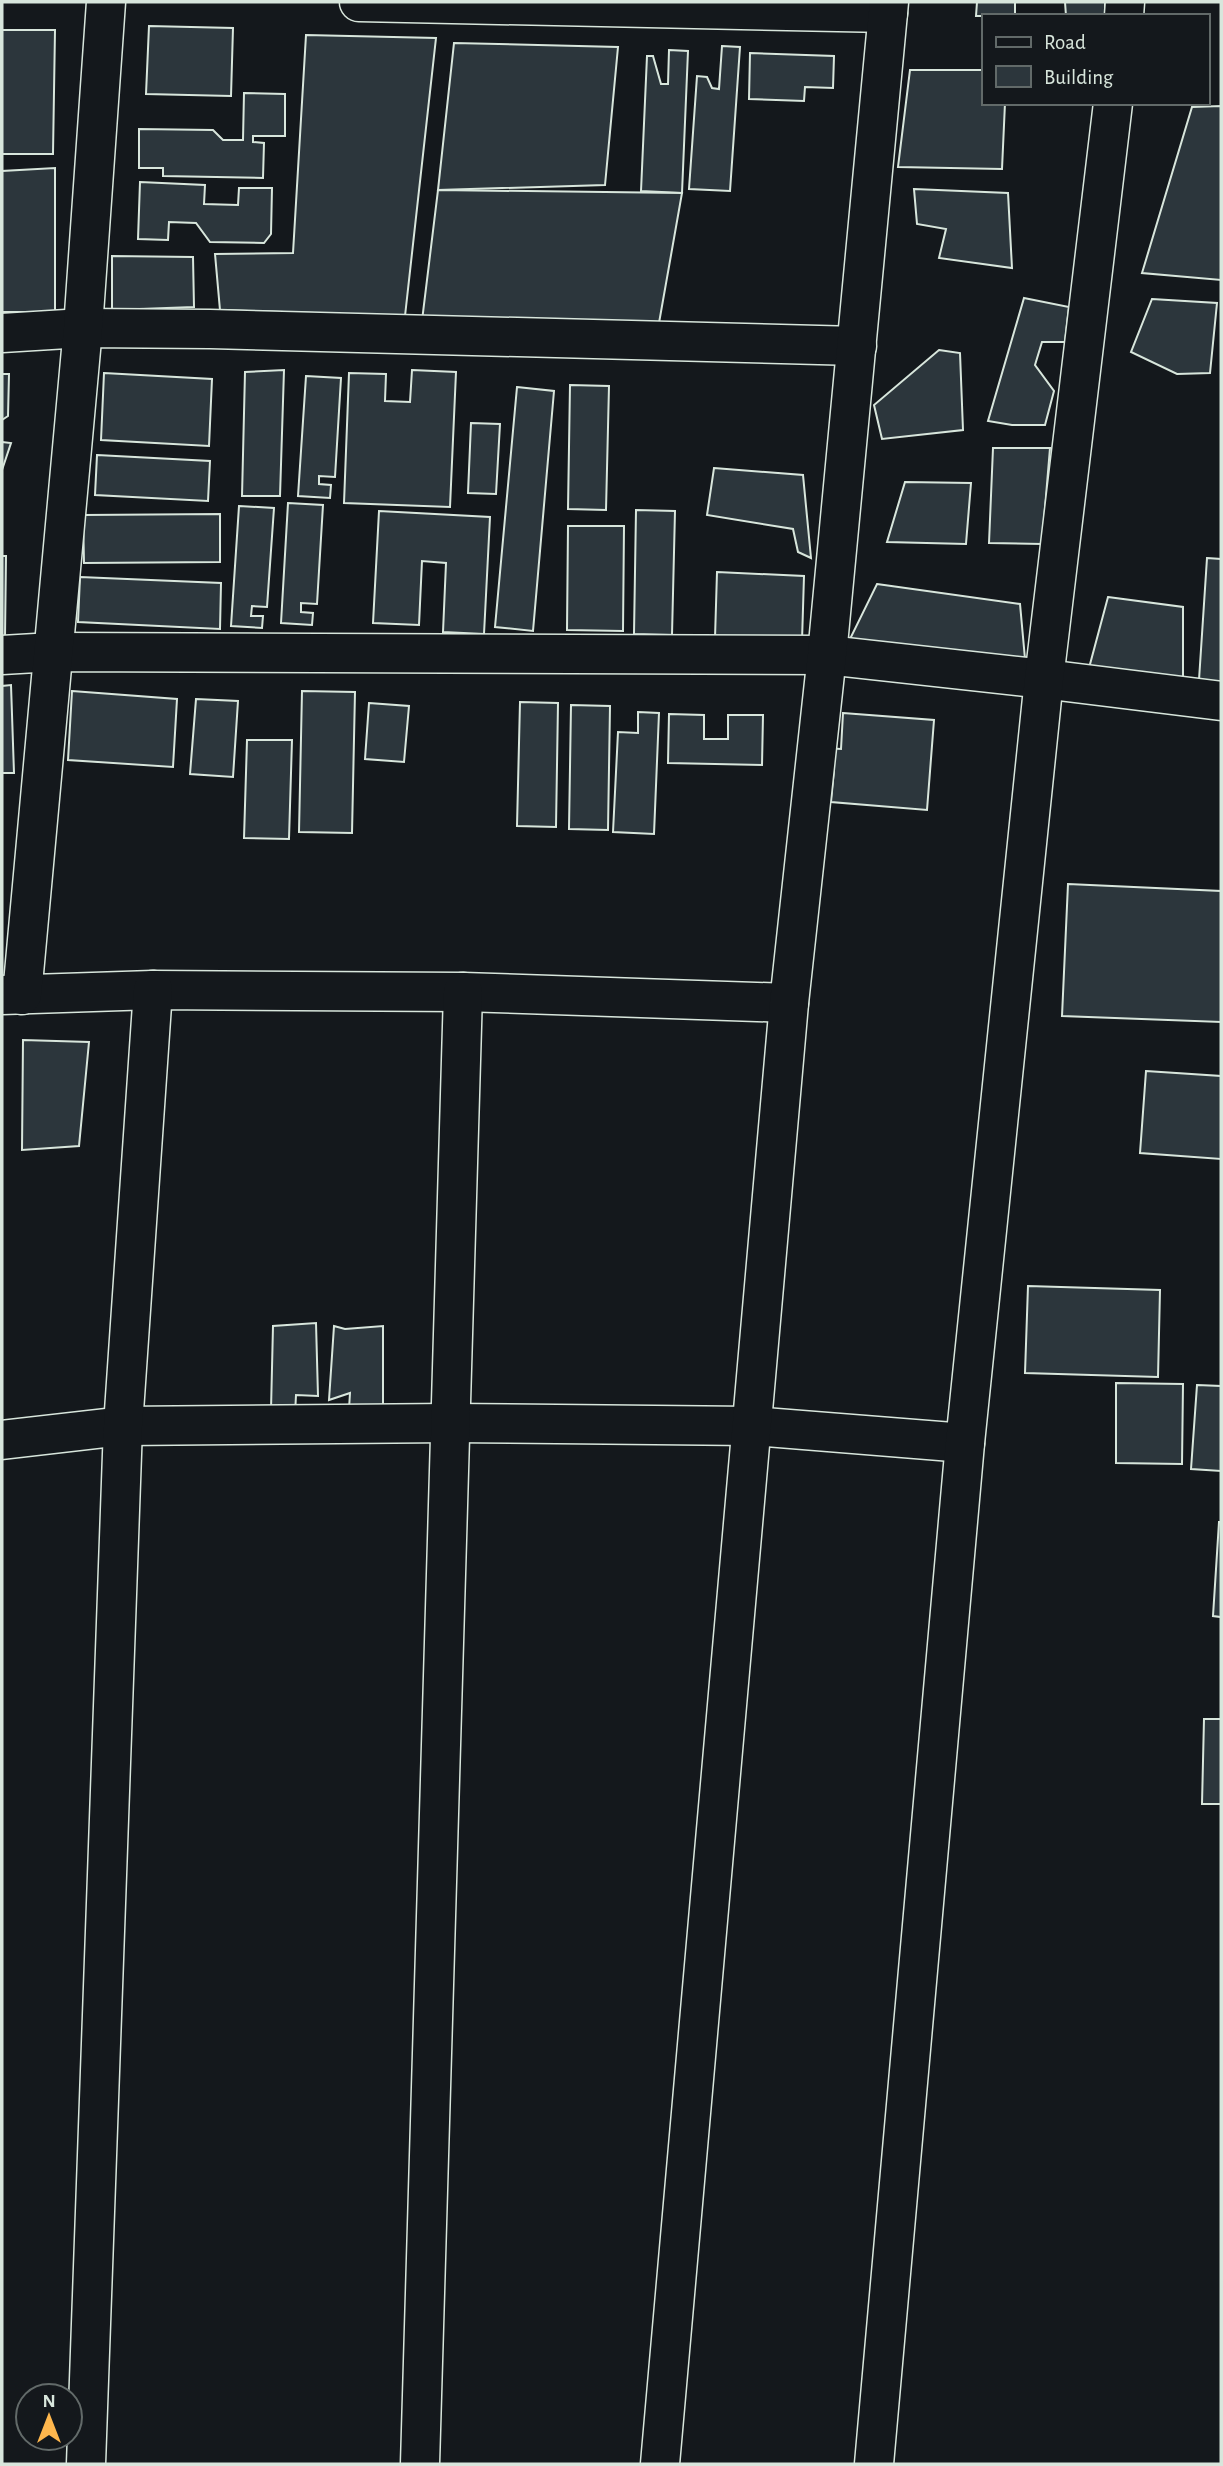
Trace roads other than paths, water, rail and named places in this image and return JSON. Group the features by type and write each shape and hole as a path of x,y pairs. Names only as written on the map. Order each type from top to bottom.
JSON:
{"street":[{"path":"106,2 83,328 53,652 12,995 153,990 463,992 789,1003"},
{"path":"359,2 889,8 827,655 789,1003 660,2464"},
{"path":"874,2464 965,1443 1044,679 1113,105"},
{"path":"2,333 83,328 210,329 857,345"},
{"path":"2,655 53,652 827,655 1221,702"},
{"path":"86,2464 123,1426 153,990"},
{"path":"420,2464 463,992"},
{"path":"2,1440 123,1426 450,1423 752,1426 965,1443"}]}
